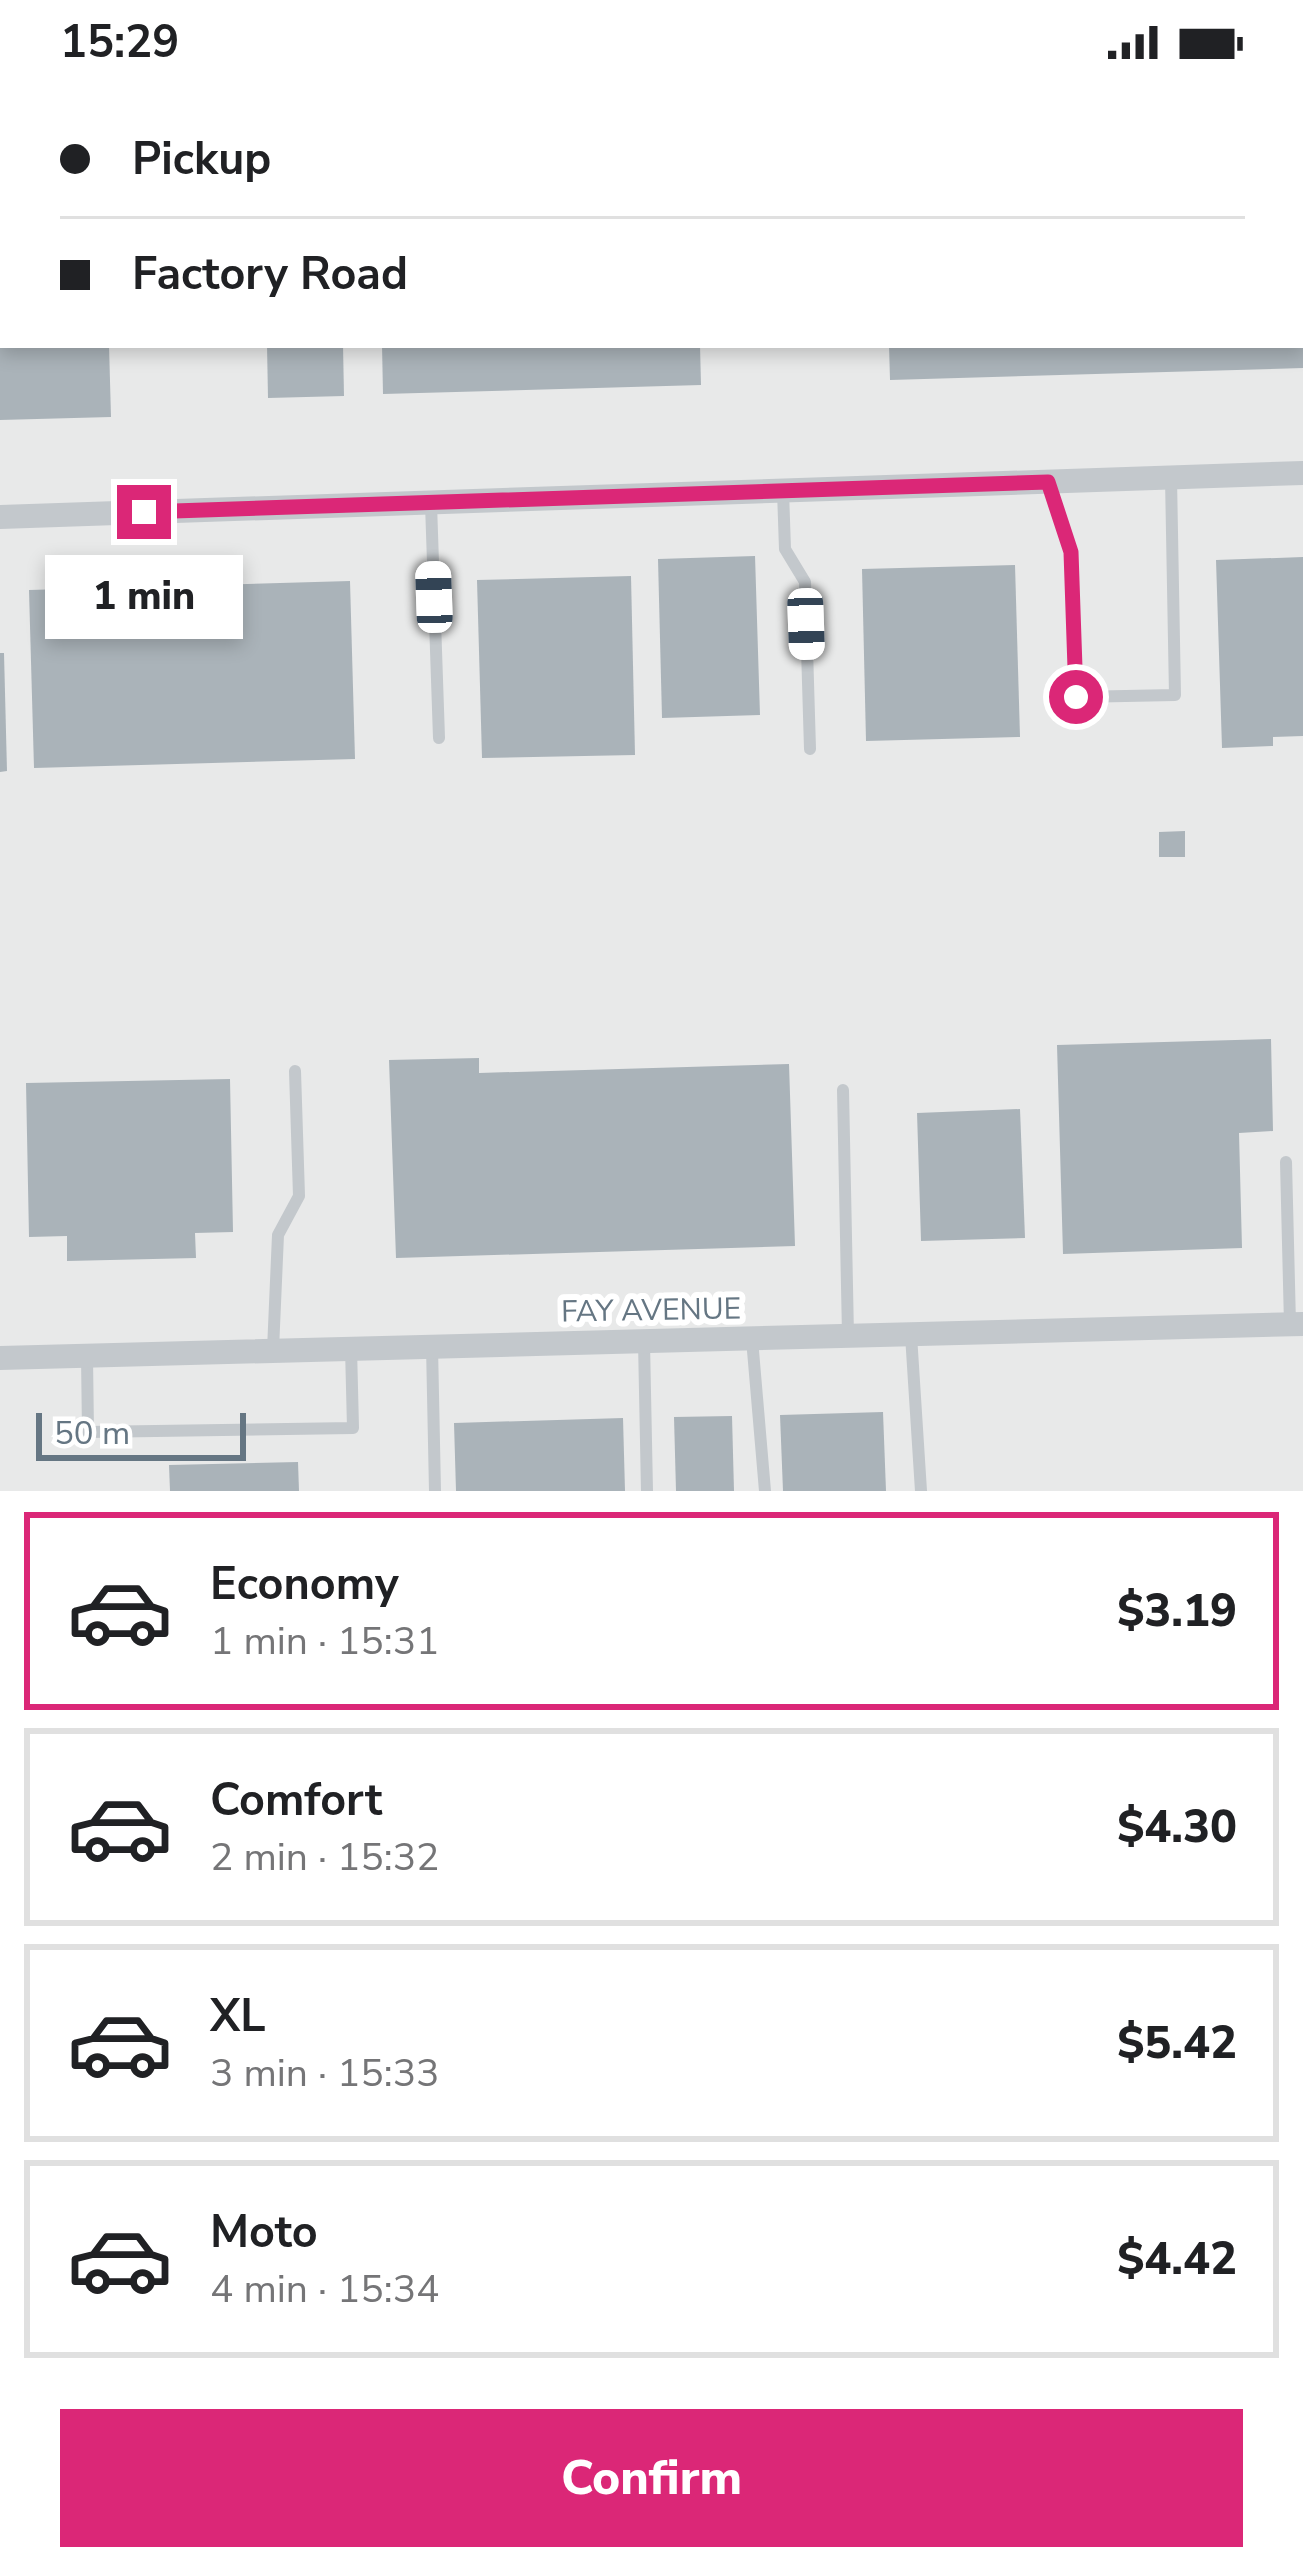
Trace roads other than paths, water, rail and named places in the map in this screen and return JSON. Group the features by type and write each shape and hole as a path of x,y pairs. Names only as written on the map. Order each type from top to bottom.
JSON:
{"street":[{"path":"0,517 1303,473"},
{"name":"FAY AVENUE","path":"0,1358 1297,1324"}],"lane":[{"path":"1048,482 1071,552 1076,697 1175,695 1172,478"},
{"path":"783,491 784,549 805,582 810,749"},
{"path":"431,502 439,738"},
{"path":"273,1350 278,1235 299,1196 295,1071"},
{"path":"843,1090 848,1335"},
{"path":"1286,1162 1297,1324"},
{"path":"910,1334 921,1491"},
{"path":"752,1338 764,1491"},
{"path":"644,1340 647,1491"},
{"path":"432,1345 435,1491"},
{"path":"87,1355 88,1432 353,1428 351,1348"}]}
